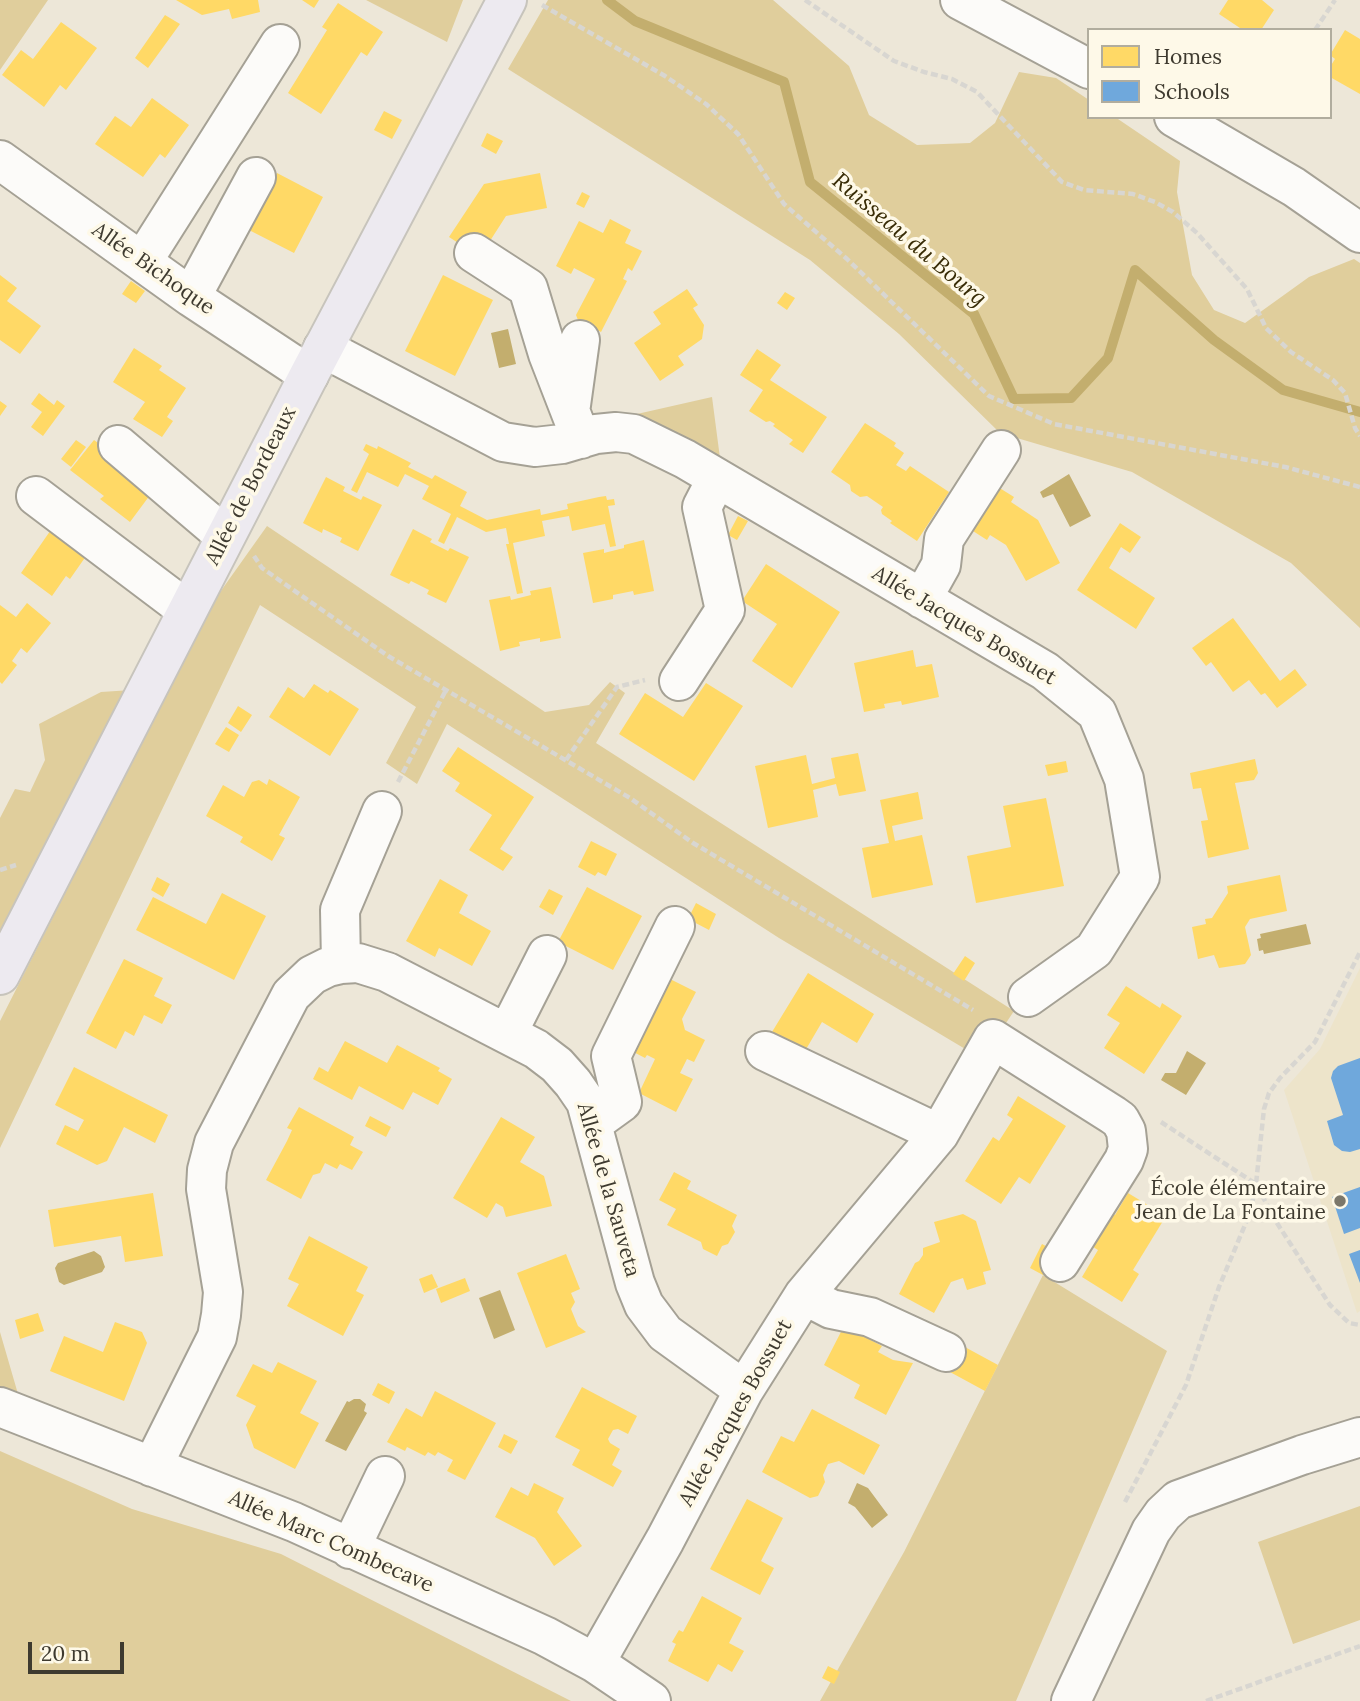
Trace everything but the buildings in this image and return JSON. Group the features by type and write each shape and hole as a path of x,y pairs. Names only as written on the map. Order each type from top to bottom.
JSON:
{"main road":[{"name":"Allée de Bordeaux","path":"0,975 316,362 517,2"}],"street":[{"path":"960,0 1087,68"},
{"path":"150,267 280,44"},
{"path":"150,267 273,97"},
{"path":"1177,119 1294,187 1360,233"},
{"name":"Allée Bichoque","path":"5,174 150,267 191,297 316,362"},
{"path":"191,297 256,177"},
{"path":"474,253 528,288 548,354 576,423"},
{"path":"576,423 580,340"},
{"name":"Allée Jacques Bossuet","path":"316,362 503,442 535,447 576,423 634,434 717,478 1045,671 1097,713 1124,779 1140,877 1094,950 1028,998"},
{"path":"118,445 230,527"},
{"path":"922,599 941,565 944,539 1001,450"},
{"path":"679,681 725,610 702,507 717,478"},
{"path":"36,496 187,610"},
{"path":"152,1467 217,1337 223,1292 206,1189 207,1170 214,1143 291,995 312,975 341,964 340,910 382,811"},
{"path":"593,1123 622,1102 611,1056 675,926"},
{"path":"507,1034 547,955"},
{"name":"Allée de la Sauveta","path":"341,964 358,963 387,972 536,1049 557,1065 586,1102 635,1283 644,1306 665,1333 744,1390"},
{"path":"986,1026 1120,1120 1126,1131 1128,1149 1124,1160 1060,1262"},
{"name":"Allée Jacques Bossuet","path":"595,1663 659,1552 744,1390 804,1295 939,1135 986,1026"},
{"path":"765,1051 939,1135"},
{"path":"804,1295 831,1309 870,1317 946,1353"},
{"name":"Allée Marc Combecave","path":"0,1407 294,1522 544,1636 595,1663 651,1701"},
{"path":"1071,1701 1138,1557 1163,1514 1178,1500 1360,1437"},
{"path":"350,1549 385,1476"}],"path":[{"path":"805,0 894,61 952,79 977,92 1062,182 1084,190 1133,194 1173,212 1197,233 1247,289 1266,328 1291,352 1333,380 1345,393 1360,436"},
{"path":"1316,28 1335,0"},
{"path":"517,2 666,76 706,104 738,134 784,204 847,259 989,396 1054,424 1285,467 1360,487"},
{"path":"230,527 262,568 388,656 630,798 693,843 986,1026"},
{"path":"566,760 617,687 648,680 679,681"},
{"path":"382,811 446,690"},
{"path":"1121,1511 1186,1385 1219,1287 1250,1213 1264,1110 1269,1093 1315,1042 1360,952"},
{"path":"1158,1120 1256,1184 1275,1220 1330,1305 1349,1323 1360,1325"},
{"path":"1206,1701 1360,1646"}],"shaded area":[{"path":"0,0 48,0 0,70"},
{"path":"366,0 463,0 447,42"},
{"path":"548,0 773,0 849,66 869,115 917,145 970,143 995,123 1019,72 1056,78 1087,99 1087,119 1118,119 1180,161 1177,192 1192,275 1214,310 1245,323 1309,277 1354,259 1360,263 1360,628 1291,563 1132,472 1000,433 899,334 810,260 508,69"},
{"path":"508,329 516,364 499,368 491,333"},
{"path":"712,397 723,481 634,434 637,414"},
{"path":"1069,474 1091,516 1070,527 1053,494 1043,498 1040,492"},
{"path":"267,526 545,712 589,705 610,682 625,693 596,743 1014,1011 982,1059 779,938 447,724 417,784 386,763 416,707 260,605 0,1148 0,1021 213,602"},
{"path":"147,689 0,975 0,818 15,789 30,792 45,760 39,724 101,692"},
{"path":"1306,924 1311,944 1264,954 1263,950 1259,951 1257,939 1261,938 1260,934"},
{"name":"École élémentaire Jean de La Fontaine","path":"1360,968 1360,1311 1357,1313 1284,1090 1320,1049"},
{"path":"1187,1051 1206,1063 1186,1095 1161,1080 1165,1073 1176,1073"},
{"path":"94,1251 101,1256 105,1267 102,1272 64,1285 59,1282 55,1268 58,1263"},
{"path":"1043,1275 1167,1351 1016,1701 820,1701 904,1552"},
{"path":"500,1290 515,1330 494,1339 479,1298"},
{"path":"0,1332 18,1394 0,1388"},
{"path":"360,1399 366,1404 364,1411 367,1413 346,1451 325,1441 347,1401"},
{"path":"0,1451 132,1509 281,1554 571,1701 0,1701"},
{"path":"857,1483 868,1488 888,1515 872,1528 855,1507 848,1503"},
{"path":"1360,1506 1360,1620 1293,1644 1258,1542"}],"waterway":[{"name":"Ruisseau du Bourg","path":"607,0 635,21 784,82 810,182 974,314 1014,399 1071,398 1108,358 1135,270 1214,340 1283,390 1360,412"}],"place":[{"name":"École élémentaire Jean de La Fontaine","path":"1340,1201"}]}
